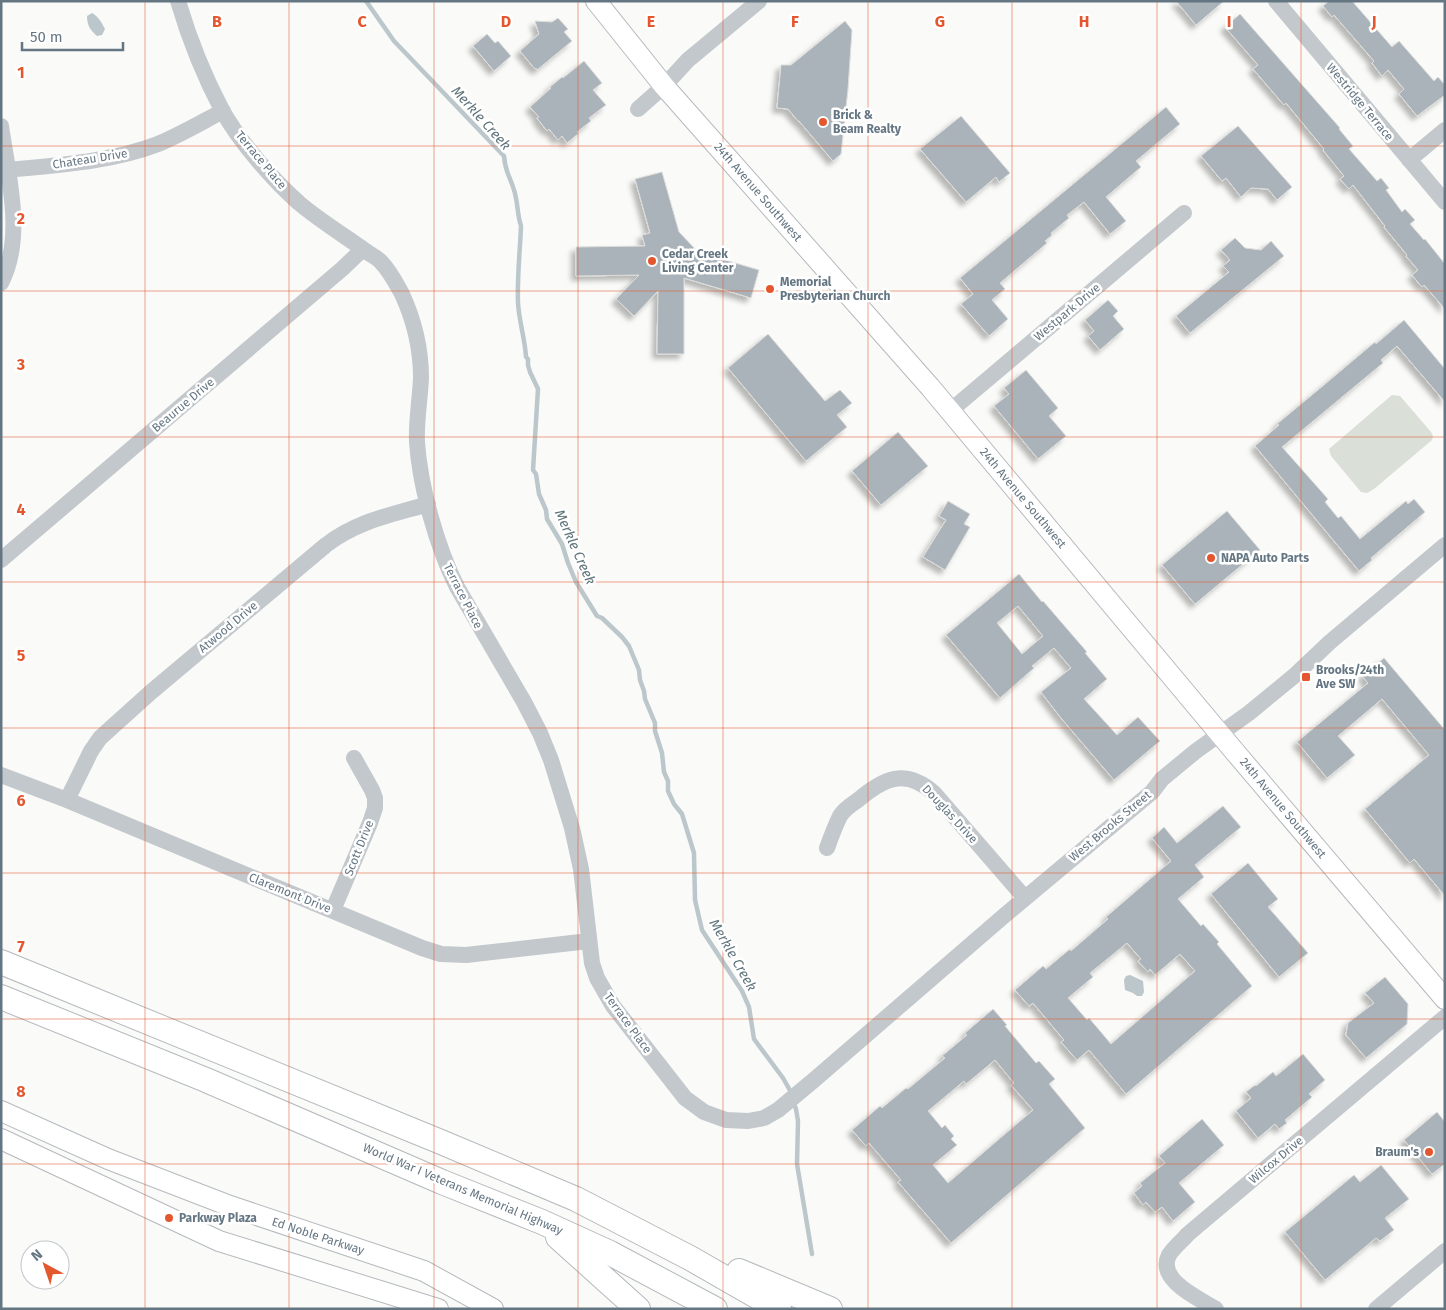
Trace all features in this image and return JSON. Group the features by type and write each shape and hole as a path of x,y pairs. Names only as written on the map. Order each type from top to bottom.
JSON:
{"highway":[{"path":"1,962 576,1199 690,1258 779,1309"},
{"name":"World War I Veterans Memorial Highway","path":"1,997 206,1080 442,1182 542,1222 610,1253 715,1309"},
{"path":"542,1222 638,1309"},
{"path":"623,1223 830,1309"}],"main road":[{"name":"24th Avenue Southwest","path":"596,1 664,86 950,411 1445,999"},
{"name":"Ed Noble Parkway","path":"1,1112 108,1159 230,1206 424,1271 493,1309"},
{"path":"1,1139 219,1242 438,1309"}],"street":[{"name":"Terrace Place","path":"178,1 196,53 223,111 247,145 271,176 299,202 319,219 381,261 402,295 415,331 421,377 417,441 422,481 428,504 448,571 467,607 524,702 551,760 572,828 582,869 592,964 603,990 613,1006 685,1098 704,1112 726,1120 748,1121 764,1118 778,1110"},
{"path":"638,109 664,86 688,60 759,1"},
{"name":"Westridge Terrace","path":"1276,1 1445,202"},
{"name":"Chateau Drive","path":"8,170 95,160 128,154 159,143 223,111"},
{"path":"1,126 13,208 14,236 9,265 1,284"},
{"path":"1409,160 1445,130"},
{"name":"Westpark Drive","path":"950,411 1184,214"},
{"name":"Beaurue Drive","path":"1,560 363,249"},
{"name":"Atwood Drive","path":"67,800 91,751 100,738 151,692 339,535 373,520 428,504"},
{"name":"West Brooks Street","path":"778,1110 1025,898 1152,792 1162,780 1196,751 1256,707 1294,676 1330,642 1445,545"},
{"name":"Scott Drive","path":"333,910 375,808 375,798 372,790 354,758"},
{"name":"Claremont Drive","path":"1,775 67,800 422,948 441,954 487,953 589,941"},
{"name":"Douglas Drive","path":"827,848 841,814 869,790 888,780 911,779 924,784 934,793 1025,898"},
{"name":"Wilcox Drive","path":"1216,1309 1178,1285 1171,1278 1167,1263 1169,1256 1175,1248 1188,1234 1445,1017"},
{"path":"1376,1309 1445,1251"}],"shaded area":[{"path":"92,13 98,18 105,29 102,35 97,36 89,27 87,16"},
{"path":"1392,395 1400,396 1431,432 1432,440 1374,489 1367,493 1361,492 1331,456 1329,449"},
{"path":"1130,975 1143,981 1144,992 1142,996 1137,996 1125,990 1124,980 1126,976"}],"building":[{"path":"1176,1 1224,1 1196,25"},
{"path":"1329,1 1352,1 1392,47 1399,41 1434,81 1438,77 1445,85 1445,95 1417,116 1399,94 1404,89 1388,70 1382,76 1372,63 1374,61 1334,15 1332,17 1323,6"},
{"path":"1240,14 1340,128 1353,146 1349,149 1377,181 1381,178 1389,188 1386,190 1402,212 1405,209 1415,220 1410,224 1445,264 1445,309 1424,285 1422,287 1412,275 1418,270 1353,185 1349,189 1340,179 1344,176 1324,149 1286,103 1284,105 1253,69 1258,65 1225,27"},
{"path":"558,18 568,29 564,32 572,41 537,70 520,51 539,34 535,21 552,22"},
{"path":"845,21 852,30 848,89 841,154 833,161 788,109 777,108 781,65 791,65"},
{"path":"487,34 495,43 498,41 511,56 494,71 473,46"},
{"path":"584,61 602,83 593,90 606,105 589,118 591,121 567,143 562,136 558,140 549,129 547,131 537,118 539,117 530,107 550,87"},
{"path":"1166,107 1180,124 1136,161 1141,167 1106,197 1126,221 1110,234 1084,202 1067,215 1069,218 1051,233 1052,235 1045,241 1047,243 1000,283 1005,289 992,300 1008,319 989,336 961,304 973,294 960,278"},
{"path":"961,116 1010,173 999,182 996,177 966,202 920,149"},
{"path":"1238,126 1292,187 1277,200 1268,189 1251,188 1241,197 1226,178 1222,181 1201,156"},
{"name":"Cedar Creek Living Center","path":"662,172 679,232 698,252 759,270 751,298 684,278 684,354 657,354 658,291 634,316 616,299 639,275 576,276 576,247 645,246 642,235 650,233 635,179"},
{"path":"1235,238 1245,248 1261,250 1271,241 1284,256 1190,333 1176,316 1229,272 1223,266 1230,260 1221,250"},
{"path":"1108,300 1118,311 1113,316 1124,329 1100,350 1088,336 1094,331 1085,320"},
{"path":"1404,320 1445,369 1445,402 1397,346 1381,360 1383,363 1282,447 1328,499 1325,502 1338,518 1341,516 1360,539 1406,501 1408,504 1414,499 1425,512 1371,558 1372,560 1359,571 1255,446 1279,425 1277,424"},
{"path":"768,334 825,401 840,390 852,403 837,415 847,427 806,461 728,368"},
{"path":"1026,370 1058,408 1049,416 1066,436 1038,459 994,406 1009,394 1004,388"},
{"path":"898,432 928,466 881,505 852,471"},
{"path":"948,501 970,514 964,524 970,527 945,570 923,557 946,520 939,516"},
{"name":"NAPA Auto Parts","path":"1227,511 1260,550 1195,604 1162,565"},
{"path":"1019,574 1087,652 1085,653 1107,679 1084,699 1117,735 1138,717 1160,741 1114,780 1041,692 1071,668 1054,648 1032,666 1034,668 1000,698 946,635","holes":["1018,606 1043,636 1022,654 997,623"]},
{"path":"1384,658 1445,730 1445,896 1414,859 1410,863 1365,809 1429,755 1382,699 1338,736 1355,755 1327,778 1297,742 1368,683 1362,676"},
{"path":"1223,806 1241,827 1195,865 1204,877 1178,899 1201,926 1203,924 1219,942 1217,944 1252,986 1126,1094 1089,1050 1077,1060 1061,1042 1064,1040 1033,1003 1029,1006 1015,990 1043,966 1046,969 1070,949 1071,951 1108,919 1106,917 1171,861 1152,838 1164,827 1177,843","holes":["1127,943 1141,959 1138,961 1148,972 1150,969 1155,975 1180,954 1195,971 1111,1044 1089,1018 1087,1020 1068,998 1093,977 1090,973"]},
{"path":"1248,863 1278,899 1268,907 1308,953 1279,977 1211,894"},
{"path":"1385,977 1408,1004 1407,1024 1366,1058 1346,1035 1348,1023 1374,1003 1365,993"},
{"path":"993,1009 1036,1063 1039,1061 1055,1079 1049,1084 1085,1128 951,1243 898,1182 901,1180 869,1143 866,1146 852,1130 880,1106 882,1108 906,1088 908,1089 945,1058 942,1056 967,1035 965,1033","holes":["995,1060 1014,1083 1011,1085 1033,1110 948,1183 933,1165 957,1145 951,1139 954,1136 945,1125 942,1128 928,1111 964,1081 966,1084"]},
{"path":"1303,1054 1325,1080 1309,1094 1312,1097 1285,1120 1287,1123 1279,1129 1275,1124 1258,1138 1236,1111 1251,1098 1246,1092 1273,1072 1276,1076"},
{"name":"Braum's","path":"1437,1112 1445,1122 1445,1164 1432,1174 1404,1140"},
{"path":"1202,1119 1224,1145 1179,1183 1195,1202 1173,1221 1162,1207 1155,1212 1146,1202 1143,1205 1134,1193 1142,1186 1140,1183 1165,1163 1159,1156"},
{"path":"1381,1165 1409,1199 1385,1218 1394,1230 1380,1241 1376,1238 1325,1280 1285,1232 1354,1175 1360,1182"}],"waterway":[{"name":"Merkle Creek","path":"366,1 394,41 504,156 515,194 521,226 518,303 526,357 530,372 538,389 533,470 536,474 539,494 546,510 547,519 562,544 576,582 597,616 602,618 629,646 639,670 645,699 655,723 664,772 668,781 668,791 674,804 682,814 694,853 695,900 702,930 742,991 749,1007 754,1039 783,1078 792,1094"},
{"name":"Merkle Creek","path":"793,1102 798,1121 797,1164 812,1254"}],"place":[{"name":"Brick & Beam Realty","path":"823,122"},
{"name":"Cedar Creek Living Center","path":"652,261"},
{"name":"Memorial Presbyterian Church","path":"770,289"},
{"name":"NAPA Auto Parts","path":"1211,558"},
{"name":"Brooks/24th Ave SW","path":"1306,677"},
{"name":"Braum's","path":"1429,1152"},
{"name":"Parkway Plaza","path":"169,1218"}]}
